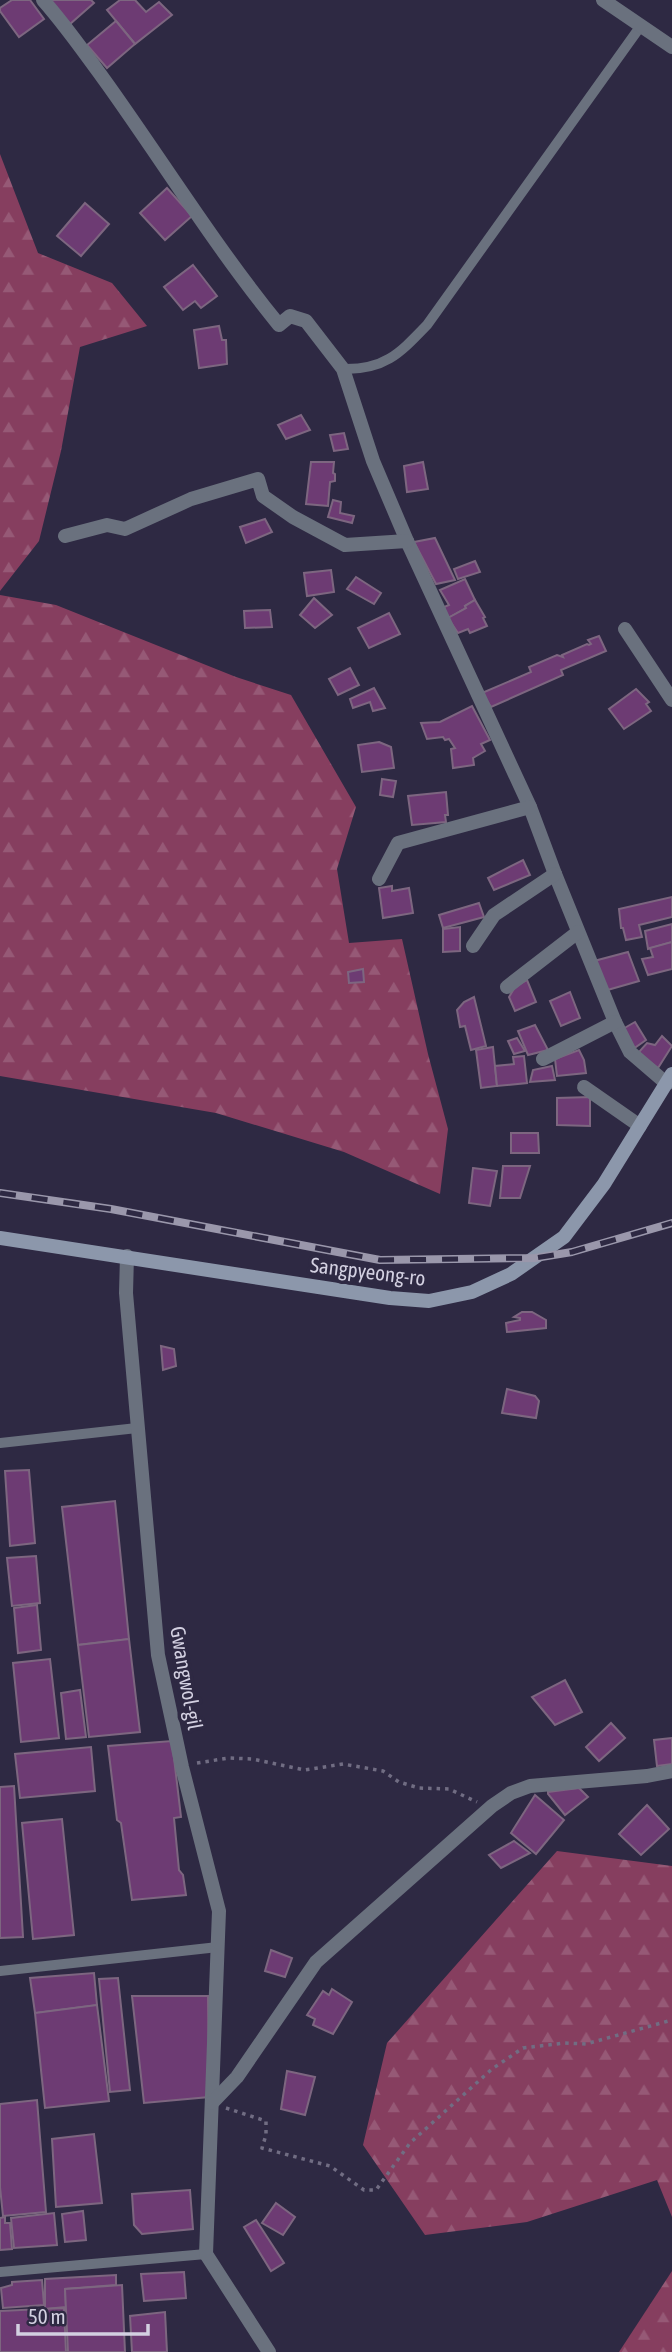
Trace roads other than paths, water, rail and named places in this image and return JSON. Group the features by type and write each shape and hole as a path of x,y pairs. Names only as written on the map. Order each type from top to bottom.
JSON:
{"main road":[{"name":"Sangpyeong-ro","path":"0,1238 390,1298 429,1301 472,1292 511,1274 564,1237 604,1184 670,1080"}],"street":[{"path":"43,0 63,23 256,297 279,325 290,316 306,321 343,369 373,461 530,807 615,1022 630,1052 670,1080"},
{"path":"603,0 672,47"},
{"path":"65,536 107,525 125,529 191,499 258,479 263,496 293,517 345,545 407,541"},
{"path":"625,629 672,700"},
{"path":"379,879 398,843 530,807"},
{"path":"473,946 494,915 555,874"},
{"path":"507,987 578,932"},
{"path":"543,1059 615,1022"},
{"path":"584,1087 639,1126"},
{"name":"Gwangwol-gil","path":"127,1256 126,1293 158,1655 182,1767 219,1911 206,2254"},
{"path":"212,2103 237,2077 316,1962 492,1806 511,1793 530,1786 647,1776 672,1771"},
{"path":"206,2254 265,2350"}],"lane":[{"path":"343,369 360,369 396,357 427,325 640,27"},
{"path":"0,1443 137,1428"},
{"path":"0,1971 218,1947"},
{"path":"0,2272 206,2254"}],"railway":[{"path":"0,1193 111,1209 380,1260 535,1258 572,1252 672,1223"}]}
